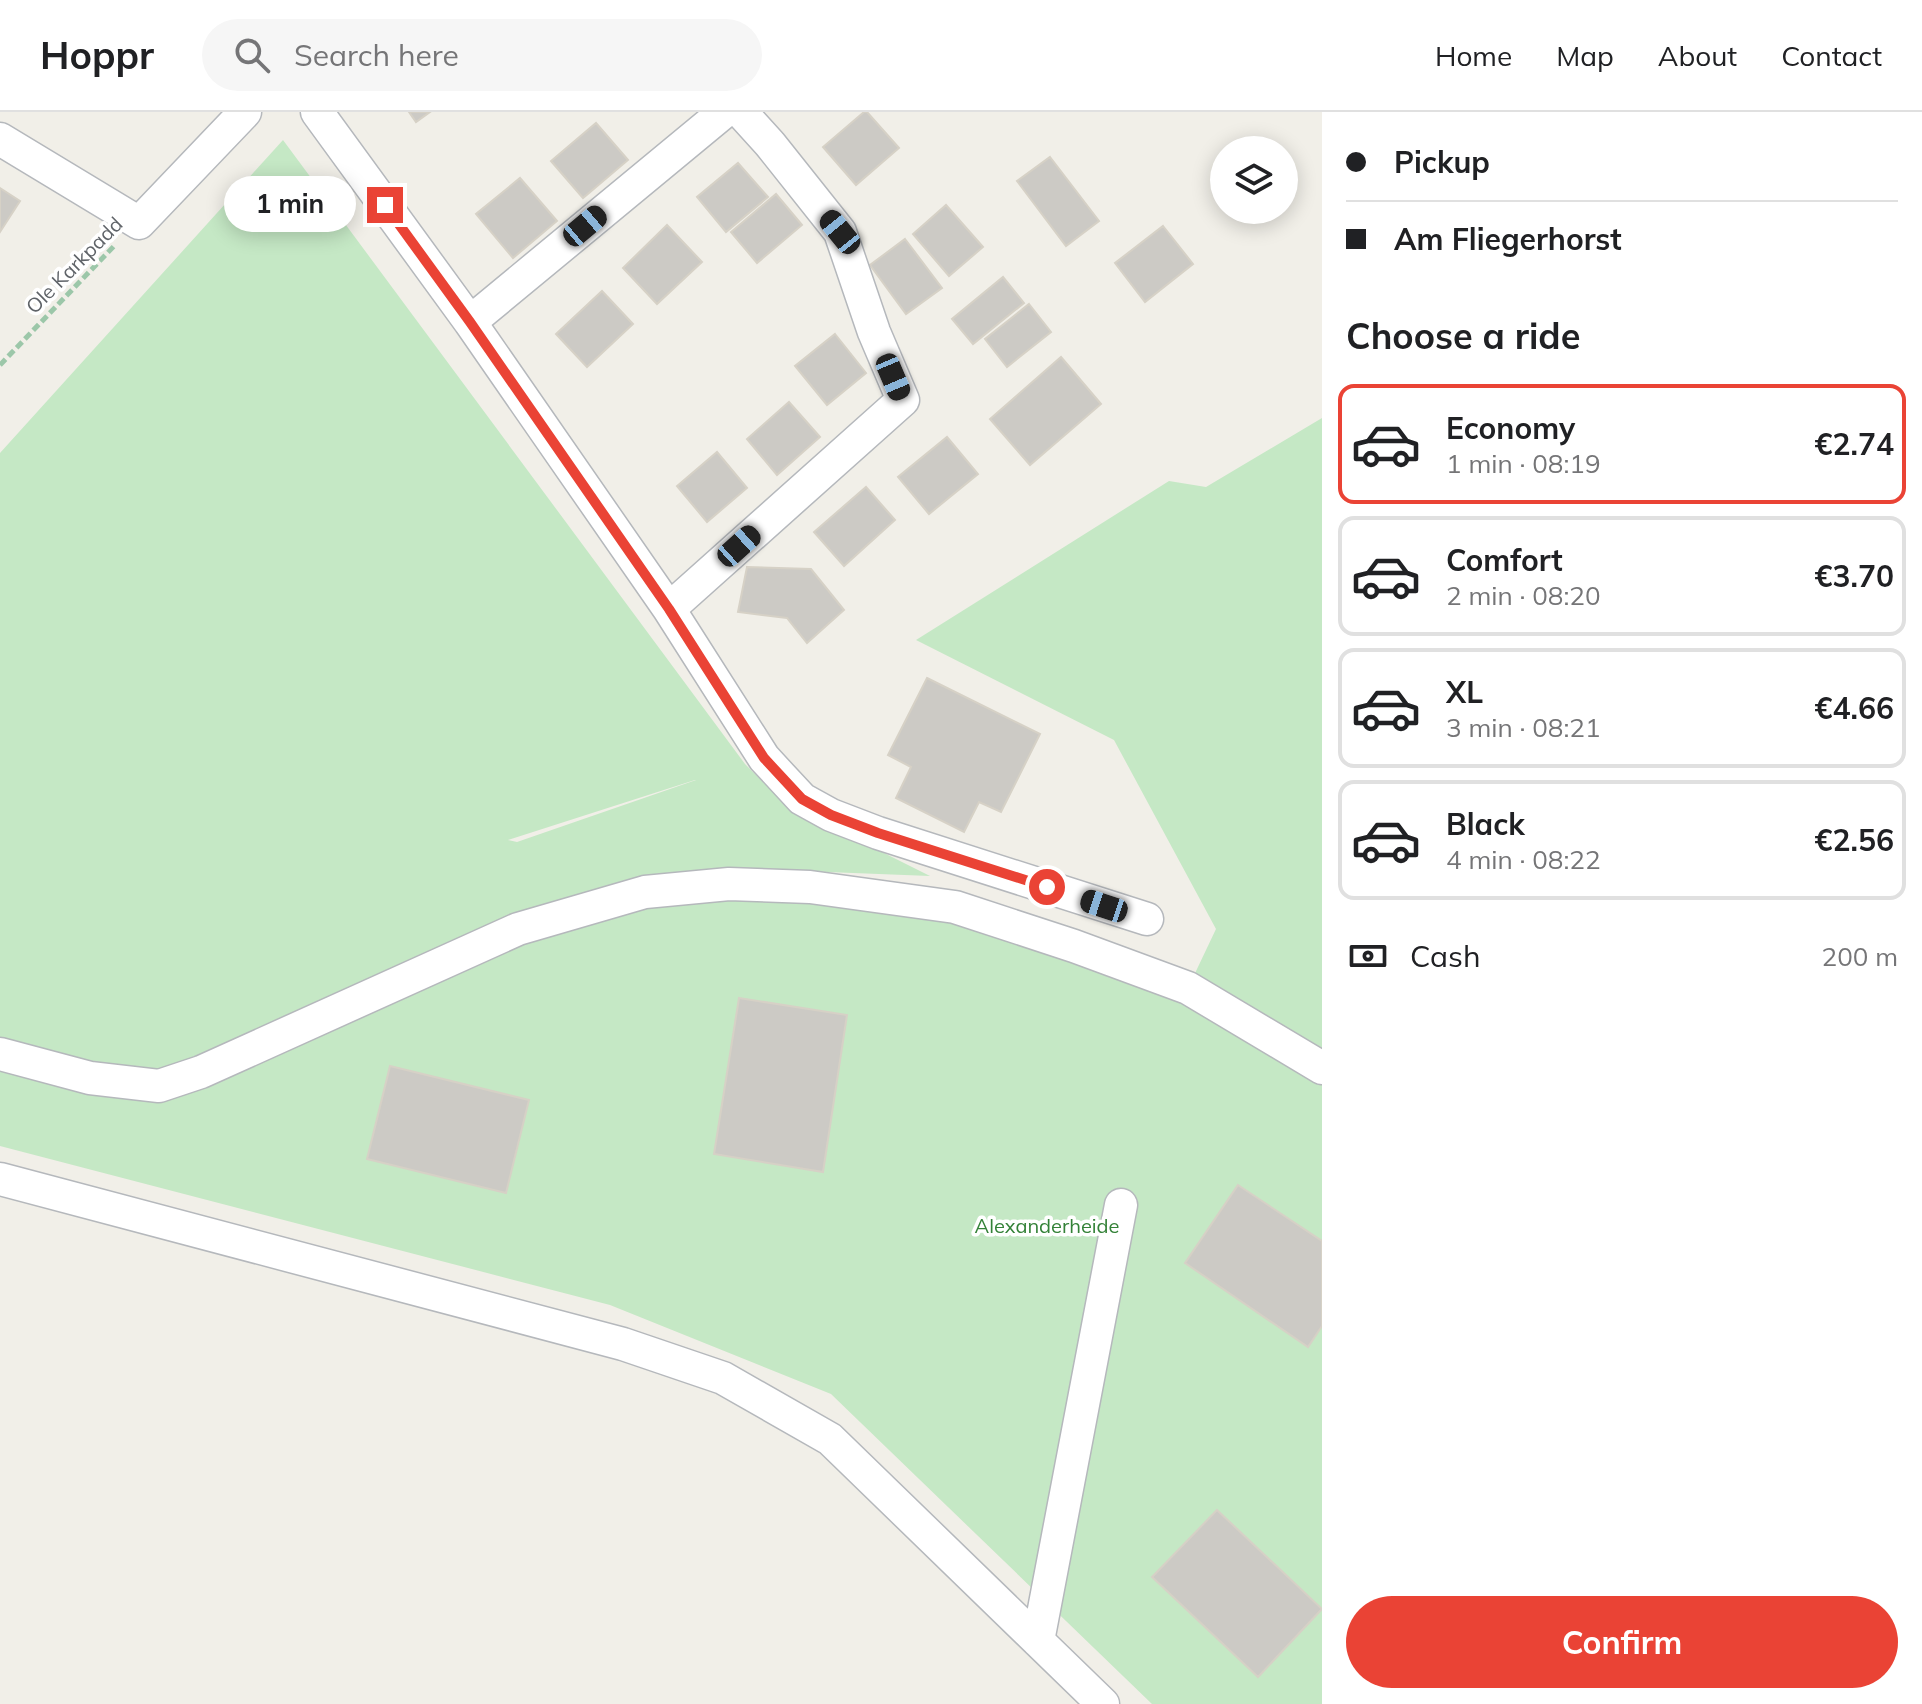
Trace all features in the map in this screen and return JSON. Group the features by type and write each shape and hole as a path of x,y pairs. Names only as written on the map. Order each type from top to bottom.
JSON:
{"street":[{"path":"0,139 139,223 245,112"},
{"path":"317,112 470,322 669,609 764,758 802,799 831,815 878,833 1147,919"},
{"path":"470,322 724,112"},
{"path":"669,609 903,400 874,332 840,232 741,112"},
{"path":"0,1054 90,1078 159,1086 201,1072 518,929 645,892 729,884 810,887 955,907 1188,988 1322,1068"},
{"path":"0,1179 608,1340 723,1378 830,1439 1103,1704"},
{"path":"1038,1641 1121,1205"}],"path":[{"name":"Ole Karkpadd","path":"0,365 139,223"}],"green space":[{"name":"Alexanderheide","path":"283,140 745,764 791,810 930,876 802,871 955,907 1188,988 1216,929 1114,740 916,640 1169,481 1206,487 1322,418 1322,1704 1152,1704 831,1394 610,1305 0,1146 0,453","holes":["696,780 517,842 508,840"]}],"building":[{"path":"409,112 430,112 416,122"},
{"path":"864,112 899,148 856,185 823,147"},
{"path":"596,123 628,160 583,198 551,161"},
{"path":"1050,157 1099,221 1066,246 1017,181"},
{"path":"738,163 768,197 726,232 697,197"},
{"path":"520,178 557,221 513,258 476,214"},
{"path":"0,188 20,201 0,232"},
{"path":"776,194 802,225 757,263 731,232"},
{"path":"946,205 983,247 949,276 913,234"},
{"path":"667,225 702,262 657,304 623,268"},
{"path":"1163,226 1193,264 1145,302 1115,263"},
{"path":"905,239 942,288 906,314 870,265"},
{"path":"1003,277 1024,303 973,344 952,319"},
{"path":"602,291 633,324 587,367 556,334"},
{"path":"1029,304 1051,332 1007,367 985,339"},
{"path":"835,334 866,373 827,405 795,366"},
{"path":"1061,357 1101,404 1030,465 990,419"},
{"path":"789,402 820,437 777,475 747,439"},
{"path":"947,437 978,474 929,514 898,477"},
{"path":"717,452 747,488 707,522 677,486"},
{"path":"866,487 895,520 844,566 814,532"},
{"path":"747,567 811,569 844,610 807,643 787,618 738,612"},
{"path":"927,678 1040,734 1001,812 979,802 964,832 896,798 911,767 888,755"},
{"path":"739,998 847,1015 823,1172 714,1154"},
{"path":"390,1066 529,1100 506,1193 367,1159"},
{"path":"1238,1185 1322,1241 1322,1326 1308,1347 1185,1263"},
{"path":"1217,1510 1322,1609 1258,1677 1152,1577"}],"route":[{"path":"385,205 669,609 764,758 802,799 831,815 878,833 1047,887"}]}
